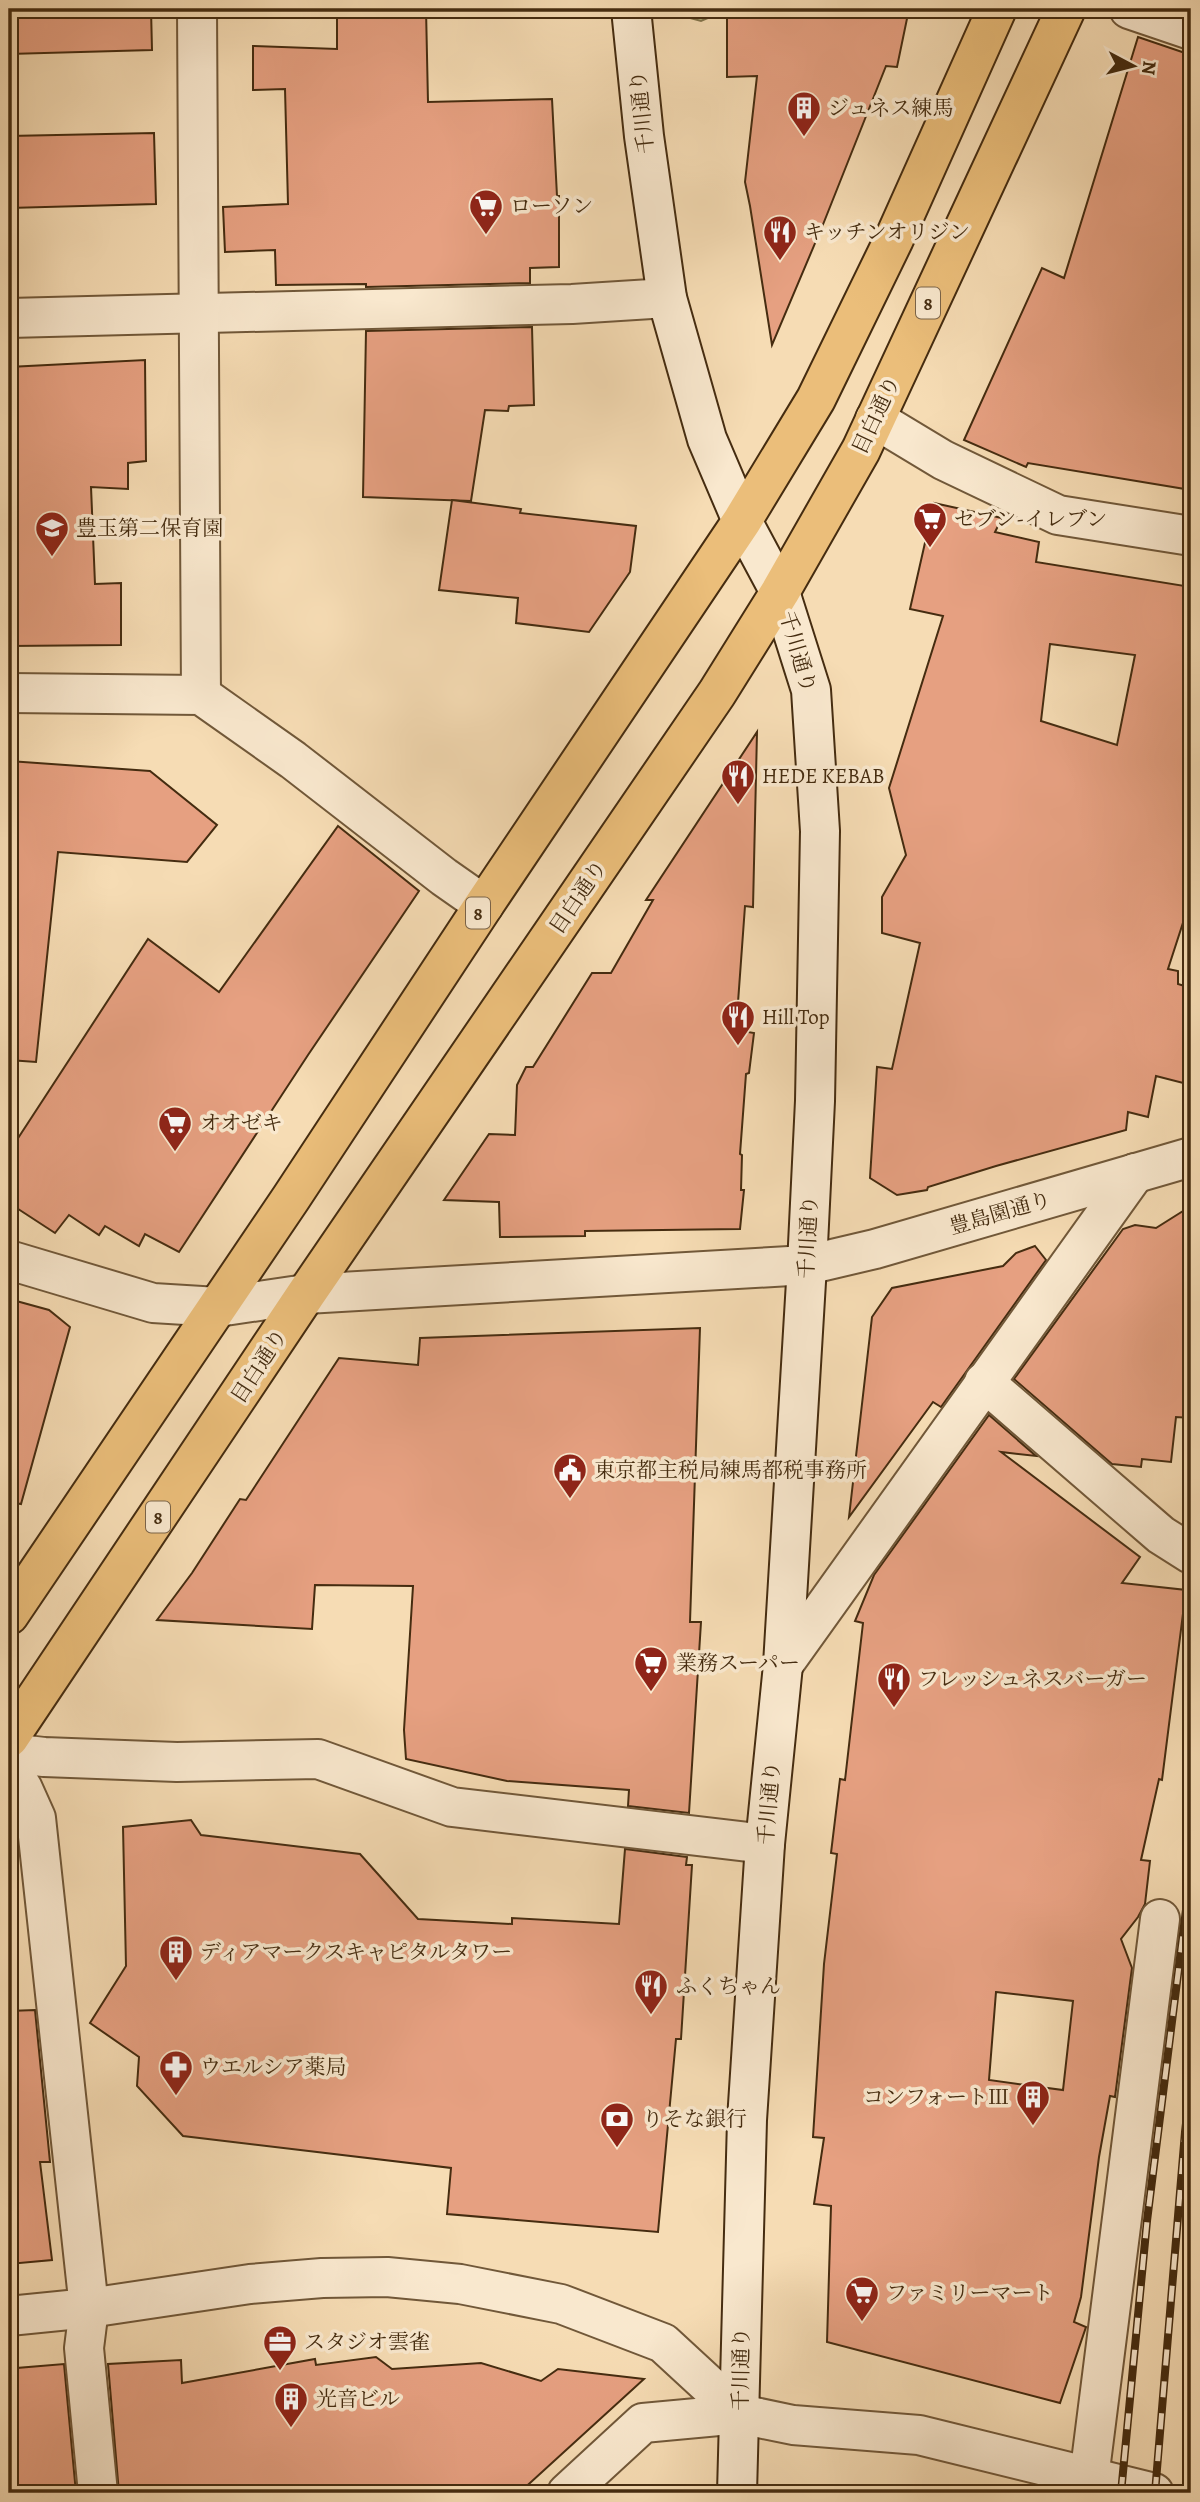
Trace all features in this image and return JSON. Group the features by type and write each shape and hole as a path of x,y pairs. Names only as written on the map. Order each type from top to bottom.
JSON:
{"main road":[{"name":"8","path":"9,1615 218,1307 742,521 822,387 894,239 997,9"},
{"name":"目白通り","path":"9,1738 306,1294 717,693 780,593 861,450 1066,9"}],"street":[{"path":"197,9 201,695"},
{"name":"千川通り","path":"631,9 646,149 667,298 707,439 742,521 780,593 811,690 820,831 815,1101 807,1265 783,1665 765,1844 747,2120 737,2493"},
{"path":"1129,9 1191,30"},
{"path":"9,318 559,304 667,298"},
{"path":"875,419 943,460 1058,515 1191,536"},
{"path":"9,693 201,695 293,760 484,905"},
{"name":"豊島園通り","path":"9,1260 153,1303 218,1307 306,1294 807,1265 875,1249 1191,1157"},
{"path":"783,1665 1135,1173"},
{"path":"984,1382 1161,1535 1191,1554"},
{"path":"9,1753 44,1757 177,1762 318,1759 452,1807 765,1844"},
{"path":"9,1766 36,1818 89,2308 84,2348 98,2493"},
{"path":"1089,2478 1160,1919"},
{"path":"9,2316 89,2308 250,2284 322,2278 387,2277 498,2290 561,2304 663,2343 740,2414"},
{"path":"567,2493 643,2423 740,2414 793,2425 919,2435 1154,2493"}],"shaded area":[{"path":"689,9 710,9 710,17 701,21 690,18"}],"building":[{"path":"9,9 151,9 152,50 9,54"},
{"path":"337,9 426,9 428,102 552,99 559,196 559,267 530,268 530,283 366,287 366,284 276,285 275,250 225,252 223,207 288,204 285,89 253,90 253,46 337,49"},
{"path":"727,9 909,9 897,67 886,66 772,345 745,182 757,76 727,77"},
{"path":"1138,37 1191,55 1191,490 1028,463 1026,467 964,440 1042,268 1064,278"},
{"path":"154,133 156,204 9,208 9,136"},
{"path":"532,327 534,405 509,406 508,411 485,410 471,501 363,497 366,331"},
{"path":"145,360 146,461 128,463 128,489 91,487 95,584 121,583 121,645 9,646 9,367"},
{"path":"452,500 521,509 520,513 636,526 630,572 589,632 516,623 518,598 439,590"},
{"path":"934,503 1002,518 995,532 1039,542 1036,562 1191,587 1191,898 1168,969 1178,971 1178,984 1191,988 1191,1085 1156,1076 1148,1117 1128,1112 1126,1130 996,1166 928,1187 927,1190 897,1195 870,1178 877,1067 892,1069 920,943 882,933 882,897 906,855 889,788 943,616 910,609","holes":["1050,644 1135,655 1117,745 1041,721"]},
{"path":"757,732 753,907 745,906 736,1030 754,1033 749,1073 746,1074 740,1154 741,1190 744,1190 740,1229 585,1231 585,1236 500,1237 499,1202 444,1200 489,1134 515,1135 517,1085 526,1067 533,1067 592,973 611,973 653,900 646,900"},
{"path":"9,761 150,771 217,825 187,862 58,852 36,1062 9,1060"},
{"path":"338,826 419,891 179,1252 145,1234 139,1246 105,1226 99,1235 69,1215 55,1233 9,1203 9,1152 148,939 219,992"},
{"path":"1191,1206 1191,1418 1176,1417 1171,1462 1142,1459 1141,1467 1112,1464 1014,1379 1123,1229 1135,1225 1156,1228"},
{"path":"1035,1246 1046,1260 941,1407 933,1402 849,1517 872,1317 892,1288 1003,1266 1016,1253"},
{"path":"9,1299 49,1310 70,1327 21,1504 9,1502"},
{"path":"700,1328 690,1622 701,1622 689,1813 628,1806 629,1790 507,1781 406,1759 404,1730 413,1586 315,1585 312,1629 157,1620 192,1573 240,1499 246,1500 339,1358 418,1365 420,1338"},
{"path":"989,1415 1036,1456 1001,1452 1140,1557 1122,1583 1186,1590 1162,1780 1159,1779 1141,1860 1150,1861 1145,1904 1121,1939 1132,1968 1115,2097 1110,2096 1099,2157 1081,2297 1074,2322 1086,2327 1060,2403 827,2342 831,2206 814,2204 824,2138 813,2137 824,1964 837,1854 831,1853 840,1779 845,1780 863,1623 855,1621 874,1575","holes":["996,1992 1073,2001 1063,2090 989,2080"]},
{"path":"191,1820 201,1835 360,1854 418,1919 512,1924 512,1918 619,1924 625,1849 687,1857 686,1865 692,1865 681,2039 676,2039 658,2232 447,2214 451,2168 183,2136 137,2086 139,2057 90,2023 126,1966 123,1827"},
{"path":"35,2010 50,2162 40,2162 52,2260 9,2264 9,2011"},
{"path":"376,2357 392,2369 481,2363 541,2381 558,2369 644,2379 519,2493 346,2493 345,2486 301,2493 119,2493 108,2364 181,2360 182,2383 315,2359 316,2365"},
{"path":"64,2364 76,2493 9,2493 9,2372 17,2371 17,2368"}],"railway":[{"path":"1121,2493 1147,2221 1191,1870"},
{"path":"1155,2493 1191,2080"}],"place":[{"name":"ジュネス練馬","path":"804,138"},
{"name":"ローソン","path":"486,236"},
{"name":"キッチンオリジン","path":"780,262"},
{"name":"セブン-イレブン","path":"930,549"},
{"name":"豊玉第二保育園","path":"52,558"},
{"name":"HEDE KEBAB","path":"738,806"},
{"name":"Hill Top","path":"738,1047"},
{"name":"オオゼキ","path":"175,1153"},
{"name":"東京都主税局練馬都税事務所","path":"570,1500"},
{"name":"業務スーパー","path":"651,1693"},
{"name":"フレッシュネスバーガー","path":"894,1709"},
{"name":"ディアマークスキャピタルタワー","path":"176,1982"},
{"name":"ふくちゃん","path":"651,2016"},
{"name":"ウエルシア薬局","path":"176,2097"},
{"name":"コンフォートⅢ","path":"1033,2127"},
{"name":"りそな銀行","path":"617,2149"},
{"name":"ファミリーマート","path":"862,2323"},
{"name":"スタジオ雲雀","path":"280,2372"},
{"name":"光音ビル","path":"291,2429"}]}
